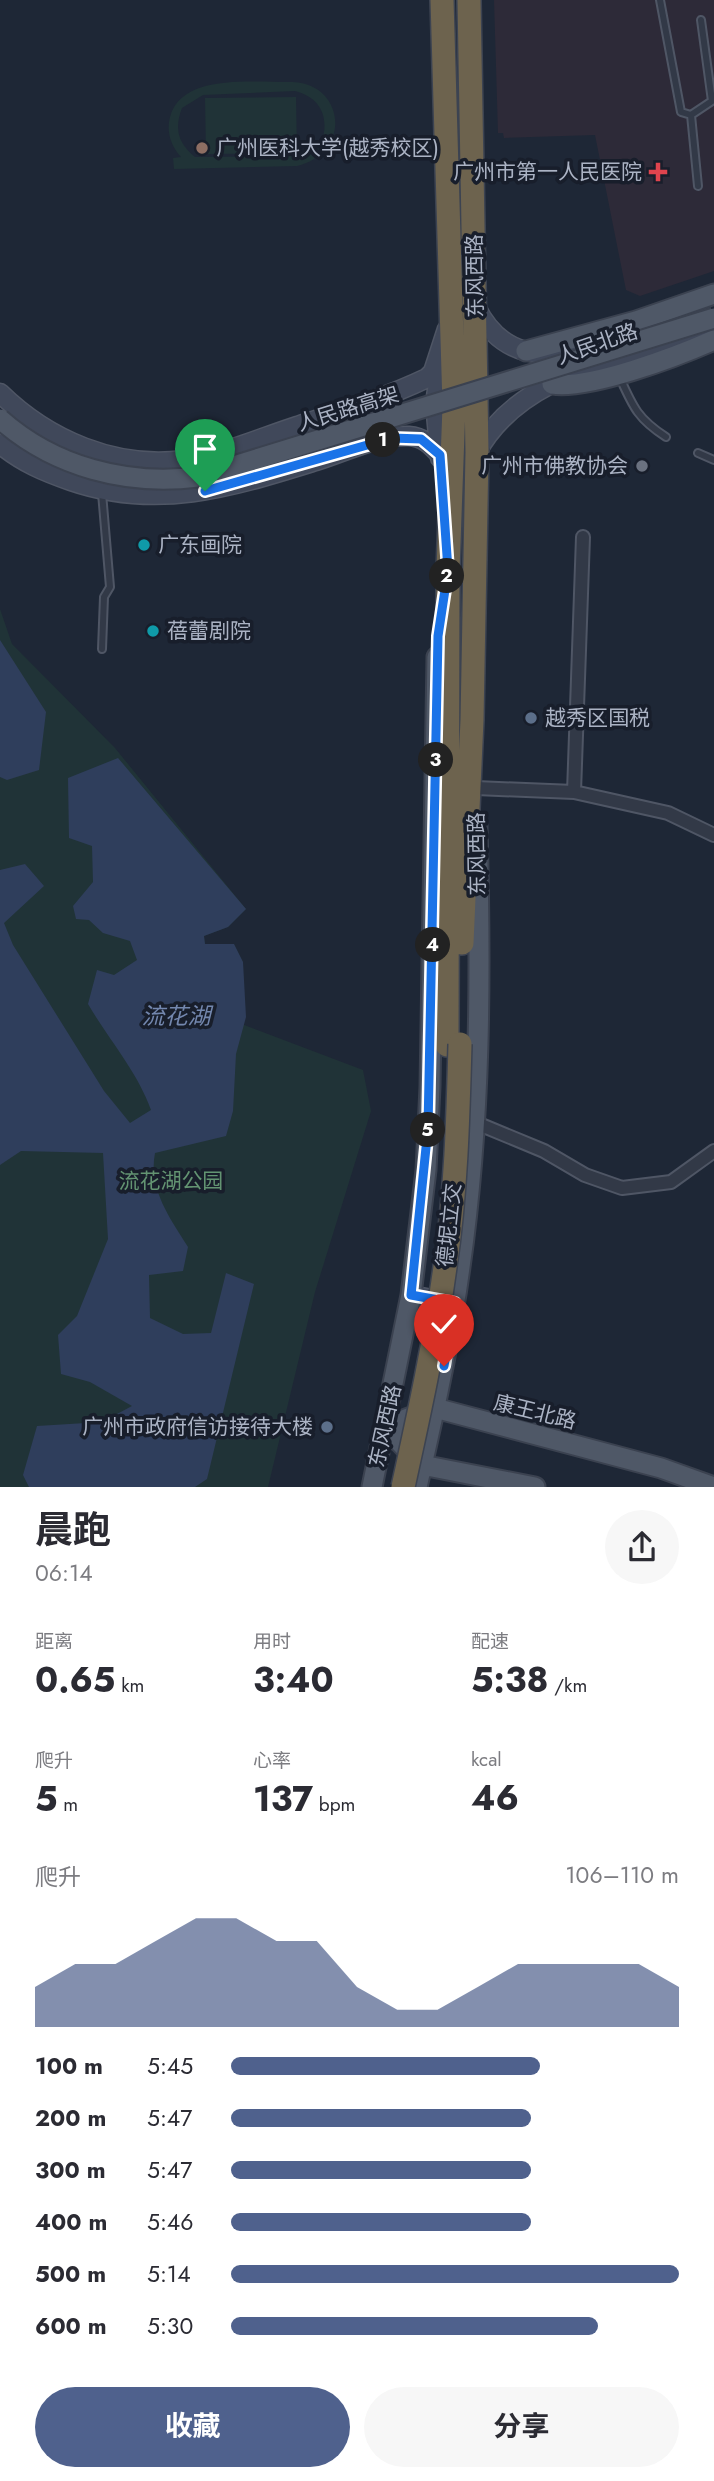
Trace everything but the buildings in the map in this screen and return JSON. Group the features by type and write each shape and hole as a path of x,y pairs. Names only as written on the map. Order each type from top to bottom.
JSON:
{"highway":[{"name":"东风西路","path":"442,0 454,451 448,570 454,1044"},
{"name":"东风西路","path":"454,1044 472,720 477,452 469,0"},
{"name":"德坭立交","path":"388,1487 418,1351 432,1260 454,1044"},
{"name":"德坭立交","path":"403,1487 446,1266 456,1163 454,1044"}],"main road":[{"path":"708,343 618,373 573,384 552,384 535,353 714,293"},
{"name":"人民北路","path":"476,307 491,331 506,342 535,353 592,348 714,307"},
{"name":"人民路高架","path":"0,419 46,452 85,467 131,478 189,478 268,457 714,318"},
{"path":"0,393 38,426 70,443 108,455 151,461 198,457 352,408 427,378 436,363 451,319"},
{"path":"448,570 436,403 451,319"},
{"name":"人民北路","path":"477,452 501,419 552,384 586,369 714,327"},
{"path":"352,408 367,416 370,430 366,442 353,449"},
{"path":"0,444 36,468 102,491 146,497 187,495 409,436 421,439 440,455"},
{"name":"东风西路","path":"372,1487 411,1295 428,1128 438,636 448,570"},
{"name":"东风西路","path":"417,1487 455,1303 474,1122 479,988 476,788 472,720"},
{"path":"411,1295 455,1303"},
{"path":"435,1408 385,1427 422,1465 535,1487"},
{"name":"康王北路","path":"435,1408 661,1468 714,1487"}],"street":[{"path":"574,792 583,537"},
{"path":"476,788 574,792 668,813 714,835"},
{"path":"474,1122 544,1151 585,1175 622,1188 671,1182 714,1151"}],"lane":[{"path":"660,0 681,112 691,116"},
{"path":"691,116 712,101 702,20"},
{"path":"691,116 698,186"},
{"path":"618,373 634,410 648,425 666,437"},
{"path":"698,453 714,460"},
{"path":"102,491 110,587 104,597 102,649"}],"shaded area":[{"name":"广州市第一人民医院","path":"494,0 714,0 714,271 640,296 626,290 595,135 504,138 503,133 498,133"}],"green space":[{"path":"293,82 310,86 323,94 331,106 335,120 334,134 327,147 315,158 297,166 174,169 173,158 181,157 174,148 169,133 170,117 177,103 189,93 204,86 222,83","holes":["295,91 312,99 321,111 324,118 324,135 321,144 297,156 195,157 181,141 178,123 182,108 203,95"]},
{"path":"296,97 297,153 206,154 205,98"},
{"name":"流花湖公园","path":"0,609 12,644 115,748 246,909 228,927 204,936 205,944 234,944 243,962 239,1023 363,1070 371,1111 315,1292 268,1487 0,1487"}],"water":[{"path":"0,640 46,712 39,770 7,780 0,777"},
{"name":"流花湖","path":"118,758 246,909 228,927 204,936 205,944 234,944 243,962 246,1017 236,1054 233,1111 226,1136 155,1153 155,1179 162,1203 188,1247 183,1271 149,1275 150,1318 183,1334 211,1333 226,1273 254,1284 207,1479 195,1487 29,1487 23,1475 37,1426 102,1422 132,1406 90,1382 61,1374 58,1335 77,1316 108,1239 103,1153 21,1151 0,1165 0,870 25,864 44,886 4,923 13,945 104,1091 130,1123 151,1110 130,1069 88,1004 97,970 114,975 137,960 130,941 103,933 89,920 76,919 73,906 93,882 92,846 69,838 68,778"}],"place":[{"name":"广州医科大学(越秀校区)","path":"202,148"},
{"name":"广州市第一人民医院","path":"658,172"},
{"name":"广州市佛教协会","path":"642,466"},
{"name":"广东画院","path":"144,545"},
{"name":"蓓蕾剧院","path":"153,631"},
{"name":"越秀区国税","path":"531,718"},
{"name":"广州市政府信访接待大楼","path":"327,1427"}],"route":[{"path":"205,491 392,438 409,436 421,439 440,455 448,570 439,614 438,636 426,1170 411,1295 455,1303 444,1366"}]}
